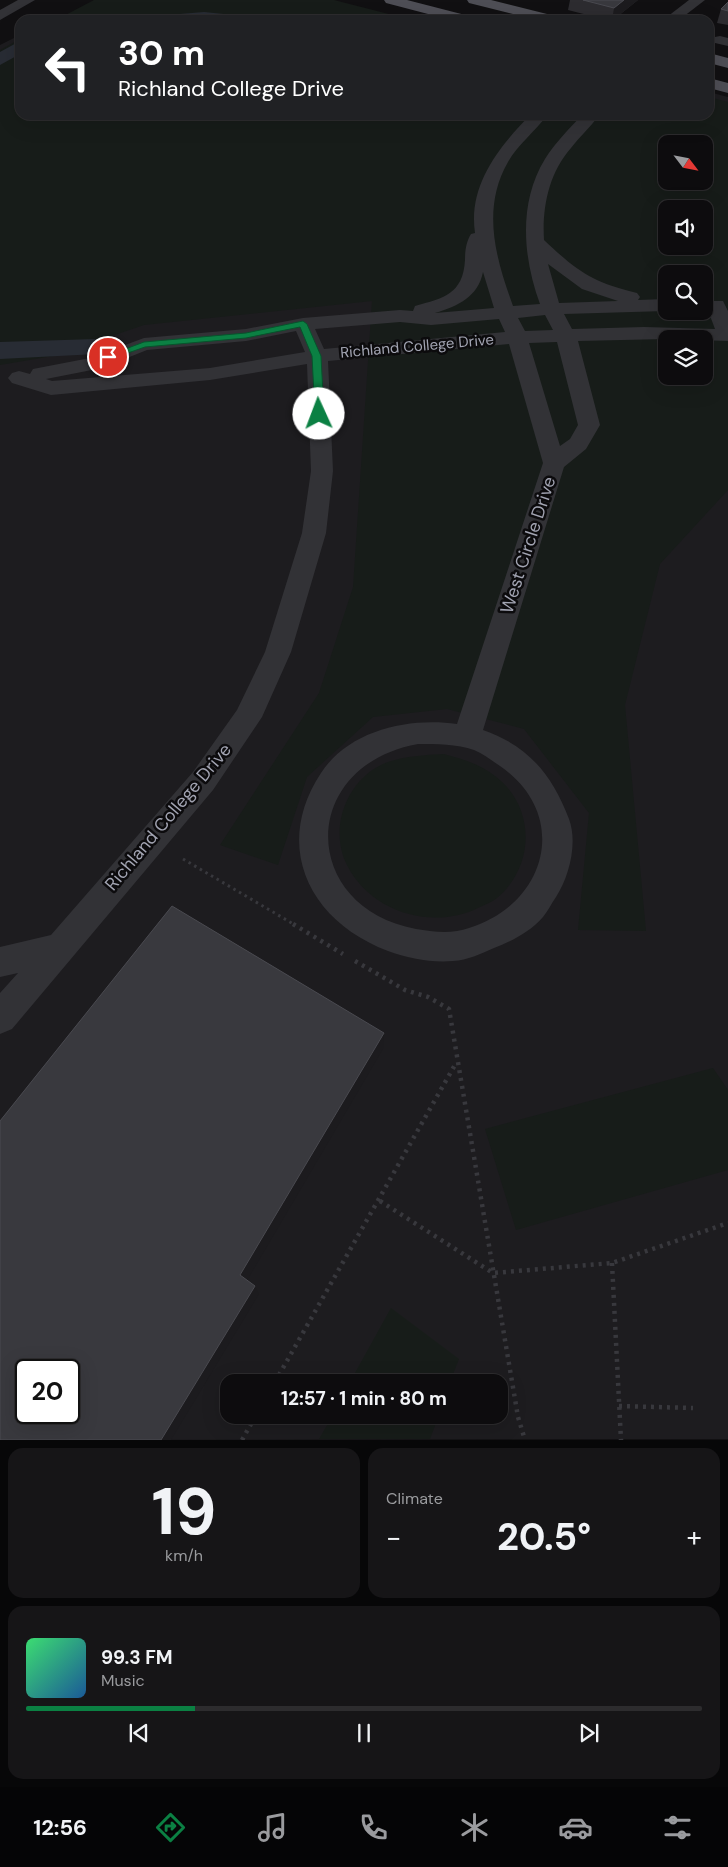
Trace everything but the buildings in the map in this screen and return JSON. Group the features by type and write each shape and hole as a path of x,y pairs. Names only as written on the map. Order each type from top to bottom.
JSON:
{"main road":[{"path":"391,0 448,15"},
{"path":"474,0 534,15"},
{"path":"714,59 728,63"},
{"path":"714,84 728,88"},
{"path":"714,92 728,93"}],"street":[{"path":"0,16 28,0"},
{"path":"677,15 698,0"},
{"name":"Richland College Drive","path":"9,379 95,363 144,344 246,335 303,324 400,316 446,304 461,295 471,284 473,250 482,227 486,190 509,145 534,120"},
{"path":"565,334 551,309 538,265 534,216 542,182 550,164 566,142 586,120"},
{"name":"Richland College Drive","path":"482,227 488,259 506,312 518,337 554,464"},
{"path":"535,241 566,272 592,287 623,296 658,302"},
{"path":"506,312 658,303"},
{"path":"518,337 565,334 644,333 728,335 716,305"},
{"name":"Richland College Drive","path":"400,316 431,319 506,312"},
{"name":"Richland College Drive","path":"0,1018 190,796 225,751 248,717 278,652 314,533 322,471 317,356 303,324"},
{"name":"West Circle Drive","path":"467,736 554,464 578,444 589,426 565,334"},
{"name":"Richland College Drive","path":"9,379 51,388 140,381 210,374 349,351 518,337"},
{"name":"Richland College Drive","path":"140,381 146,363 151,356 167,347 192,340"},
{"path":"442,732 467,736 491,745 512,757 530,774 544,793 554,814 558,837 557,860 549,883 537,904 518,922 495,935 478,941 441,947 413,944 386,936 361,923 341,906 325,885 316,862 312,839 315,816 322,794 351,759 371,746 394,737 418,733 442,732"},
{"path":"0,962 58,948"}],"path":[{"path":"176,855 405,990 428,997 449,1009 492,1273 518,1417 525,1440"},
{"path":"280,1374 380,1201 457,1062"},
{"path":"380,1201 492,1273 612,1263 728,1223"},
{"path":"612,1263 621,1440"},
{"path":"619,1406 693,1408"},
{"path":"242,1440 251,1424"}],"shaded area":[{"path":"94,0 334,0 392,15 66,15"},
{"path":"204,12 233,15 168,15"},
{"path":"15,38 15,120 714,120 714,93 728,97 728,1439 0,1440 0,45"},
{"path":"15,42 15,120 714,120 714,98 728,102 728,490 660,564 625,705 646,931 578,930 589,813 524,729 447,709 373,717 307,777 278,865 220,845 319,693 353,587 372,301 144,325 53,356 0,365 0,50"},
{"path":"15,44 15,57 0,65 0,52"},
{"path":"96,339 103,348 97,354 0,359 0,342"},
{"path":"444,754 483,768 495,776 508,789 518,804 524,820 526,837 524,854 510,885 495,899 462,914 424,917 405,913 388,906 371,895 358,882 347,865 342,851 341,820 345,805 352,791 374,769 402,758"},
{"path":"713,1068 728,1090 728,1170 516,1230 485,1129"},
{"path":"391,1308 459,1359 453,1374 354,1374"},
{"path":"328,1424 436,1424 430,1439 319,1439"}],"route":[{"path":"108,357 144,344 246,335 303,324 317,356 319,414"}]}
